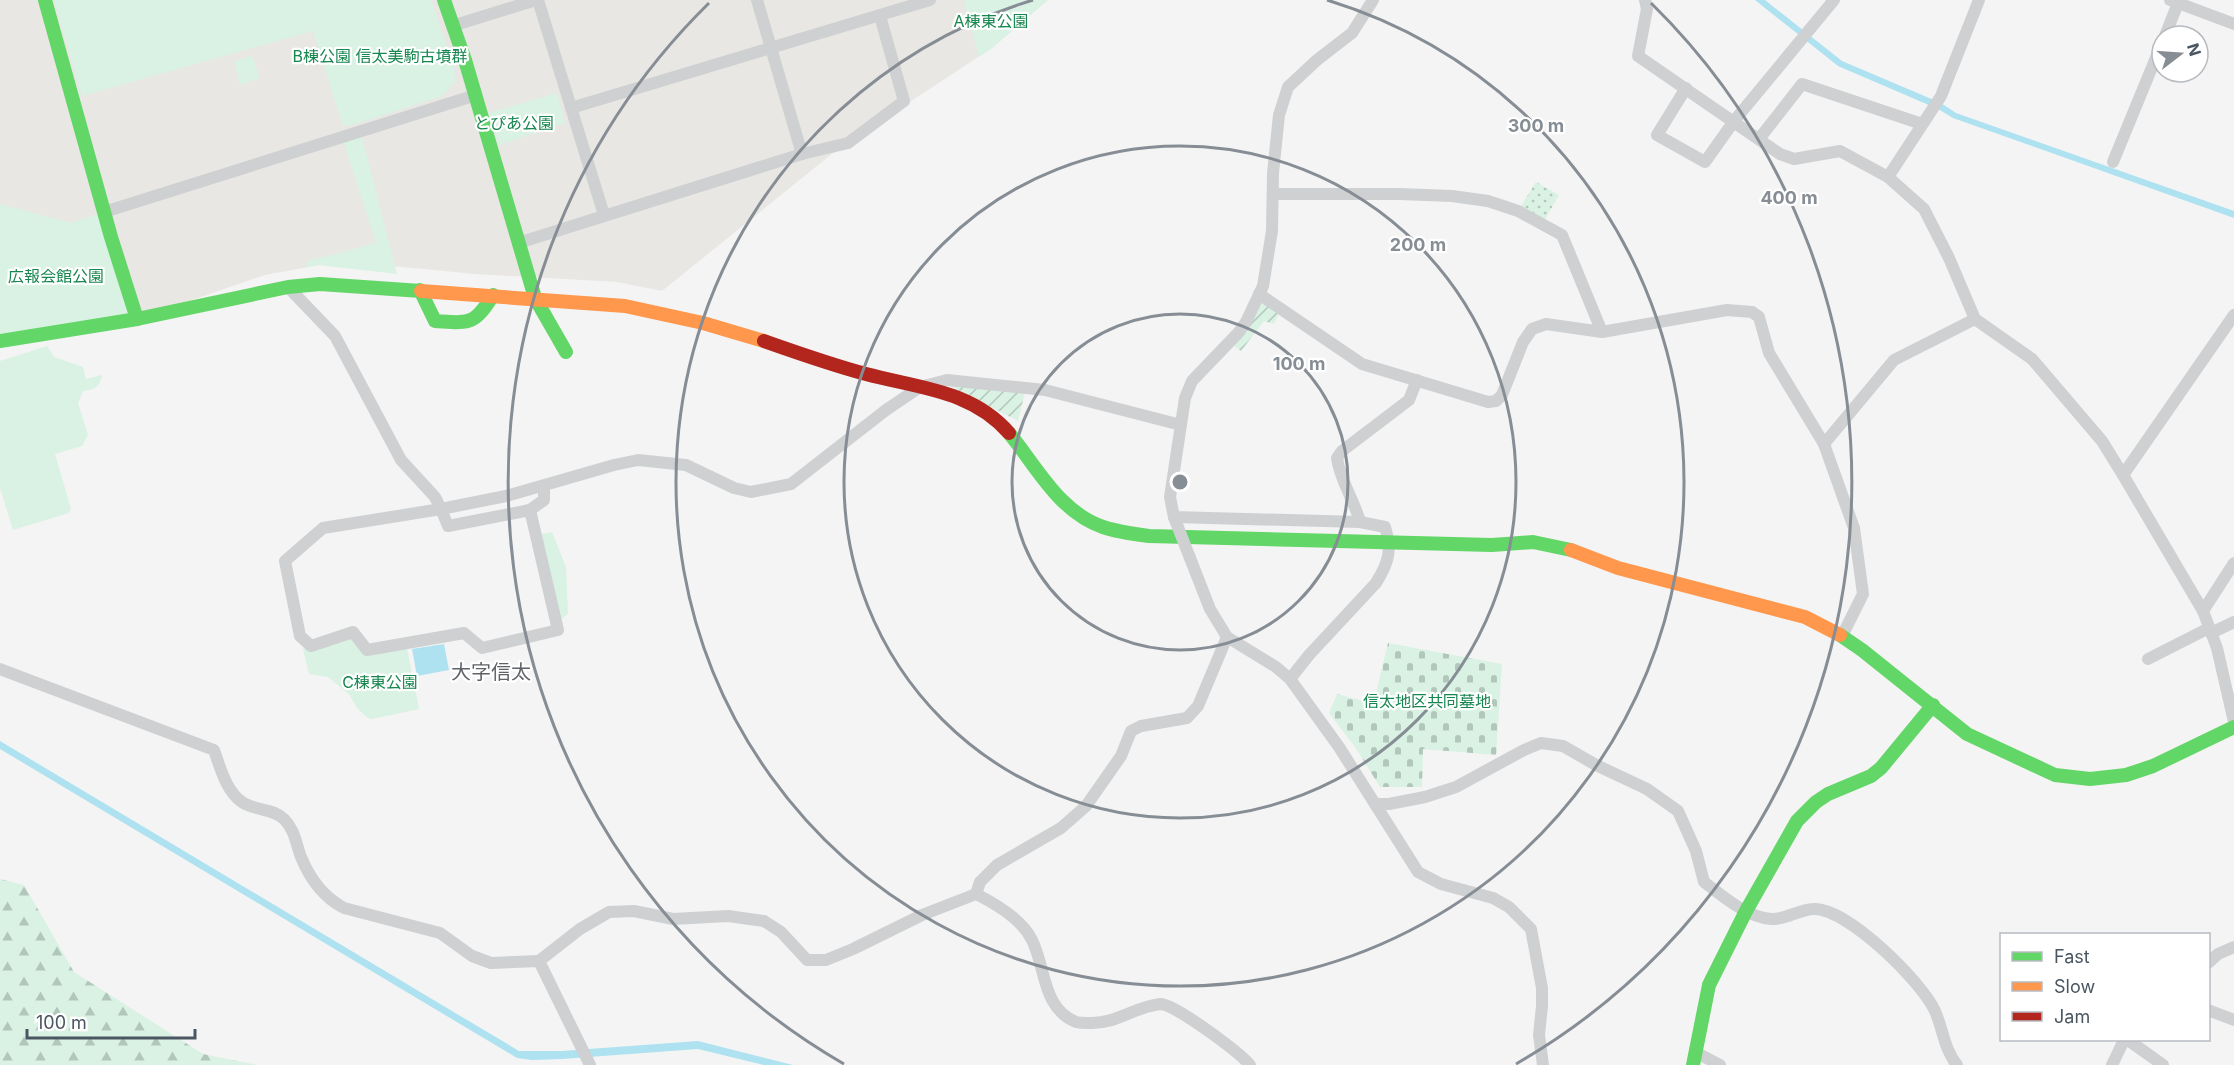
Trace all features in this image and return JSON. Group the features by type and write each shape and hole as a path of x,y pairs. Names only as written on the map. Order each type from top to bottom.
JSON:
{"street":[{"path":"45,0 104,212 137,319"},
{"path":"444,0 476,95 534,298 566,352"},
{"path":"452,26 537,0 604,215"},
{"path":"757,0 802,154"},
{"path":"571,108 930,0"},
{"path":"1373,0 1352,33 1317,60 1288,87 1279,116 1267,271 1259,294 1239,332 1192,381 1185,398 1170,497 1174,517 1210,609 1227,637 1276,667 1290,679 1339,747 1418,872 1441,884 1493,898 1509,907 1531,929 1542,988 1539,1035 1543,1065"},
{"path":"1646,0 1647,9 1638,56 1780,154 1794,159 1840,152 1888,177 1924,209 1949,258 1975,319 2032,359 2102,441 2123,475 2203,611 2217,648 2234,722"},
{"path":"1686,88 1657,135 1705,162 1734,121 1834,0"},
{"path":"1888,177 1939,98 1979,0"},
{"path":"2168,24 2174,1 2234,24"},
{"path":"518,243 802,154 848,143 904,101 880,15"},
{"path":"2113,162 2150,71"},
{"path":"1759,139 1802,84 1922,124"},
{"path":"104,212 476,95"},
{"path":"1273,194 1452,196 1488,201 1518,211 1562,235 1602,332"},
{"path":"0,341 137,319 288,286 320,284 625,306 715,326 864,373 964,400 980,407 997,420 1060,501 1078,517 1099,527 1122,533 1149,536 1492,545 1533,542 1569,549 1618,568 1805,617 1842,636 1887,668 1967,734 2003,753 2055,775 2073,778 2106,778 2126,774 2153,766 2234,728"},
{"path":"288,286 335,336 401,460 435,497 448,526 530,510 544,500 544,486"},
{"path":"420,290 430,316 435,321 468,323 476,320 493,295"},
{"path":"1259,294 1362,364 1488,402 1496,402 1502,395 1523,342 1532,329 1546,324 1602,332 1726,310 1752,312 1760,317 1769,353 1824,444 1854,528 1863,594 1842,636"},
{"path":"2123,475 2234,315"},
{"path":"1824,444 1894,360 1975,319"},
{"path":"530,510 558,630 482,648 464,633 367,650 353,632 311,646 300,636 285,561 323,528 483,501 638,460 686,465 734,488 751,492 791,484 886,410 920,387 947,380 1045,390 1181,425"},
{"path":"1360,522 1357,509 1342,479 1337,458 1342,451 1408,400 1417,380"},
{"path":"1174,517 1360,522 1385,527 1389,542 1389,556 1376,583 1309,655 1290,679"},
{"path":"2203,611 2234,563"},
{"path":"2148,659 2234,622"},
{"path":"976,894 980,882 997,865 1061,828 1086,806 1121,756 1131,731 1141,726 1187,718 1197,706 1227,637"},
{"path":"0,669 214,750 226,781 243,802 273,811 284,818 292,829 301,858 318,889 335,904 440,933 472,956 490,963 539,961 580,929 609,912 634,910 673,919 728,916 764,921 781,932 807,960 826,960 853,950 922,915 976,894 997,904 1032,939 1049,994 1057,1008 1077,1023 1105,1023 1162,1004 1173,1008 1224,1042 1250,1065"},
{"path":"1720,1065 1694,1058 1709,985 1746,911 1787,838 1806,810 1828,794 1871,776 1881,768 1933,705"},
{"path":"1375,804 1389,804 1425,797 1456,787 1541,743 1563,746 1596,765 1647,789 1678,811 1696,851 1704,882 1746,911 1772,919 1815,909 1838,916 1875,940 1912,980 1934,1009 1948,1054 1957,1065"},
{"path":"2210,961 2218,954 2234,947"},
{"path":"539,961 590,1065"},
{"path":"2210,1011 2234,1020"},
{"path":"2112,1065 2125,1041"},
{"path":"2127,1041 2163,1065"}],"shaded area":[{"path":"0,0 1048,0 992,48 838,149 662,291 617,282 475,274 341,261 265,275 137,319 0,341"}],"green space":[{"name":"B棟公園 信太美駒古墳群","path":"54,0 431,0 454,67 455,81 442,96 356,124 343,126 313,31 82,96"},
{"name":"A棟東公園","path":"964,0 1048,0 979,57"},
{"path":"251,56 259,78 240,85 234,62"},
{"name":"とぴあ公園","path":"557,93 565,123 499,145 489,113"},
{"path":"362,137 397,274 318,265 305,268 308,261 376,243 344,143"},
{"path":"1536,182 1559,195 1543,223 1518,211"},
{"name":"広報会館公園","path":"0,204 71,223 104,212 137,319 0,341"},
{"path":"1259,294 1281,309 1274,324 1264,321 1241,351 1229,342"},
{"path":"47,346 54,357 83,367 86,379 102,375 96,387 83,391 78,403 88,435 82,446 55,454 71,509 69,513 13,530 0,488 0,361"},
{"path":"960,381 1026,388 1018,421 952,387"},
{"path":"552,532 566,567 568,614 556,623 536,535"},
{"name":"C棟東公園","path":"353,632 367,650 406,643 419,709 368,718 357,708 349,694 328,677 309,674 303,649"},
{"name":"信太地区共同墓地","path":"1388,643 1502,664 1496,755 1423,749 1422,787 1380,787 1355,747 1329,713 1337,694 1367,702 1374,701"},
{"path":"0,879 24,885 74,972 203,1054 257,1065 0,1065"}],"water":[{"path":"1755,0 1765,0 1842,61 1941,103 1956,113 2234,211 2234,218 1953,118 1938,109 1838,66"},
{"path":"444,644 449,670 417,676 412,649"},
{"path":"0,741 519,1051 562,1051 698,1041 793,1065 764,1065 698,1049 562,1059 517,1058 0,749"}],"traffic: fast":[{"path":"45,0 111,237 137,319"},
{"path":"444,0 465,60 535,298 566,352"},
{"path":"0,341 137,319 288,287 320,284 421,291"},
{"path":"420,290 435,321 470,320 481,312 493,295"},
{"path":"1009,433 1061,500 1087,520 1120,532 1149,536 1492,545 1533,542 1571,550"},
{"path":"1840,635 1967,734 2055,775 2090,779 2126,775 2153,766 2234,727"},
{"path":"1693,1065 1709,985 1746,911 1797,821 1816,802 1828,794 1871,776 1881,768 1933,705"}],"traffic: slow":[{"path":"421,291 625,306 703,323 764,341"},
{"path":"1571,550 1618,568 1805,617 1840,635"}],"traffic: jam":[{"path":"764,341 840,367 924,387 961,399 994,419 1009,433"}],"district":[{"name":"大字信太","path":"491,672"}]}
